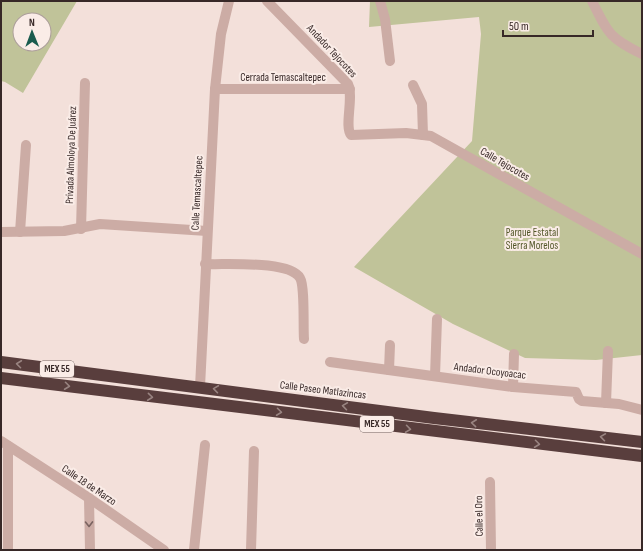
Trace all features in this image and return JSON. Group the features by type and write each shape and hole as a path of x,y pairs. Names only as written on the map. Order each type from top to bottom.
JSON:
{"highway":[{"name":"Calle Paseo Matlazincas","path":"1,362 434,418 642,442"},
{"name":"MEX 55","path":"1,378 642,456"}],"street":[{"name":"Calle Temascaltepec","path":"200,387 215,89 221,34 229,1"},
{"name":"Andador Tejocotes","path":"267,1 345,79 350,89 349,130"},
{"path":"380,1 385,19 390,61"},
{"path":"592,1 611,36 618,42 642,54"},
{"name":"Privada Almoloya De Juárez","path":"81,229 85,83"},
{"path":"413,85 422,104 424,135"},
{"name":"Cerrada Temascaltepec","path":"215,89 350,89"},
{"name":"Calle Tejocotes","path":"349,130 350,134 353,135 406,133 424,135 440,141 464,153 642,254"},
{"path":"20,232 26,145"},
{"path":"1,232 64,232 100,224 207,231"},
{"path":"205,264 274,266 288,269 298,276 302,285 304,339"},
{"path":"435,376 437,319"},
{"path":"390,345 390,370"},
{"path":"606,403 608,351"},
{"path":"513,387 514,354"},
{"name":"Andador Ocoyoacac","path":"330,362 513,387 576,392 581,400 642,410"},
{"path":"5,443 8,550"},
{"name":"Calle 18 de Marzo","path":"5,443 89,498 164,550"},
{"path":"194,550 205,445"},
{"path":"251,550 254,451"},
{"name":"Calle el Oro","path":"490,482 491,550"},
{"path":"89,498 90,550"}],"green space":[{"path":"1,1 77,1 52,44 52,12 12,12 12,52 47,52 23,93 1,81"},
{"name":"Parque Estatal Sierra Morelos","path":"370,1 642,1 642,355 596,360 525,358 453,324 354,267 472,141 481,34 479,17 369,27"}]}
